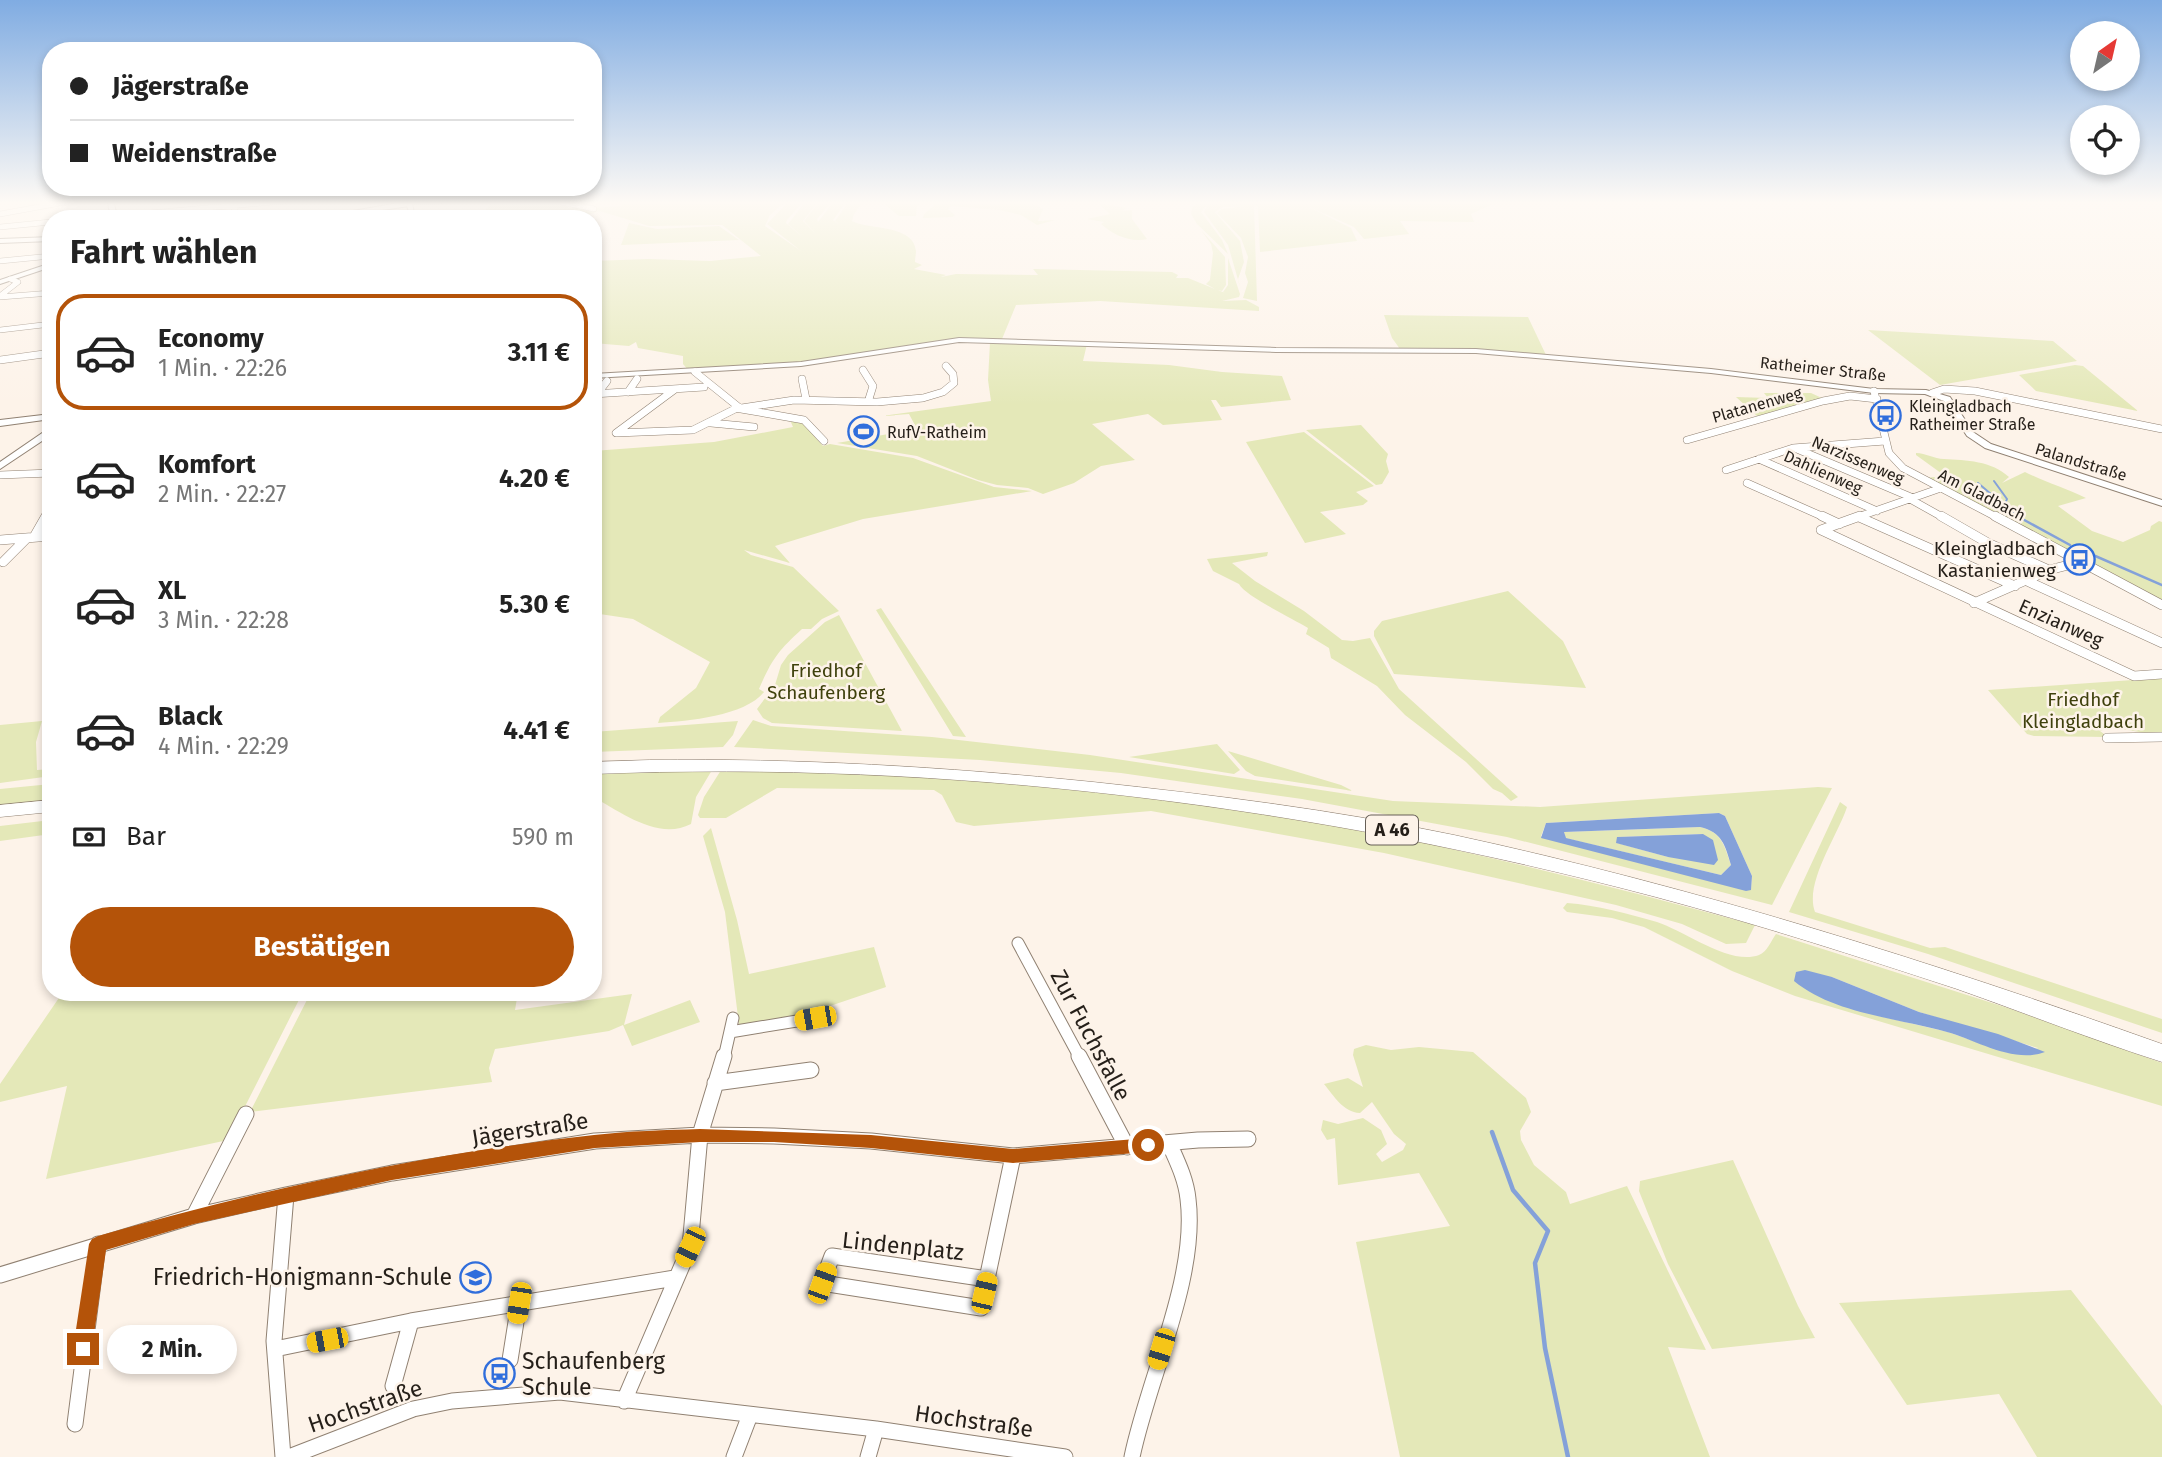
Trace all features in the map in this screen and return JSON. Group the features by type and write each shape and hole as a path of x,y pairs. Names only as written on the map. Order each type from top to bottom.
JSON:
{"highway":[{"name":"A 46","path":"602,758 766,757 989,766 1213,793 1430,829 1668,886 1867,943 2162,1042"},
{"name":"A 46","path":"602,768 745,765 971,776 1226,802 1349,821 1646,888 1760,920 2022,1002 2162,1053"},
{"path":"0,811 42,807"},
{"path":"0,821 42,817"}],"main road":[{"path":"0,282 39,269"},
{"name":"Ratheimer Straße","path":"693,374 801,364 924,344 975,340 1276,350 1476,351 1711,371 1875,395 1906,390 1932,393"},
{"path":"602,376 693,374"},
{"name":"Palandstraße","path":"1932,393 1947,399 1970,433 1988,446 2162,503"},
{"path":"0,423 42,416"},
{"path":"0,466 42,436"}],"street":[{"path":"0,297 18,282 9,279"},
{"path":"0,297 42,294"},
{"path":"0,330 42,325"},
{"path":"23,340 28,327"},
{"path":"0,360 42,354"},
{"path":"674,390 616,433 693,430 741,408 806,399 868,402 909,400 943,392 955,380 946,366"},
{"path":"863,370 873,386 868,402"},
{"path":"693,374 704,387 729,406"},
{"path":"693,374 741,408 764,415 804,420 824,441"},
{"path":"663,390 664,377"},
{"path":"628,392 636,379"},
{"path":"802,379 806,399"},
{"path":"602,386 607,381"},
{"path":"602,394 704,387"},
{"path":"1932,393 1944,389 1975,391 2162,429"},
{"name":"Platanenweg","path":"1687,440 1823,401 1875,395"},
{"name":"Am Gladbach","path":"1875,395 1892,460 1938,489 2162,605"},
{"path":"710,423 754,427"},
{"path":"1726,470 1793,448 1885,441"},
{"name":"Narzissenweg","path":"1793,448 1912,499 1988,543 2049,570"},
{"name":"Dahlienweg","path":"1759,459 1877,511"},
{"path":"0,475 42,473"},
{"path":"1747,483 1839,524 1938,489"},
{"path":"1859,517 2015,586"},
{"path":"3,562 30,537 42,521"},
{"name":"Enzianweg","path":"1839,524 1821,530 2134,676 2162,674"},
{"path":"0,540 42,536"},
{"path":"1974,603 2049,570 2080,562"},
{"path":"2026,581 2162,643"},
{"path":"2107,738 2162,737"},
{"name":"Zur Fuchsfalle","path":"1018,943 1127,1147"},
{"path":"624,1401 690,1247 700,1135 732,1025 815,1018"},
{"path":"715,1083 811,1070"},
{"path":"194,1216 246,1114"},
{"name":"Jägerstraße","path":"0,1275 194,1216 286,1195 392,1173 595,1141 700,1135 774,1136 871,1141 1013,1156 1248,1139"},
{"path":"1132,1457 1138,1423 1189,1245 1189,1203 1185,1184 1168,1143"},
{"path":"988,1279 1013,1156"},
{"path":"283,1457 274,1341 286,1195"},
{"path":"75,1424 98,1244"},
{"name":"Lindenplatz","path":"832,1255 988,1279 981,1308 822,1283 832,1255"},
{"path":"275,1349 411,1321 676,1278"},
{"path":"510,1360 519,1303"},
{"path":"393,1386 411,1321"},
{"name":"Hochstraße","path":"289,1457 413,1409 452,1401 560,1392 876,1429 1065,1457"},
{"path":"734,1457 750,1415"},
{"path":"868,1457 876,1429"}],"green space":[{"path":"602,269 914,269 946,275 941,277 956,274 1038,275 1033,269 1172,272 1178,275 1176,278 1188,278 1215,289 1206,284 1210,280 1211,269 1225,269 1226,285 1222,291 1218,290 1225,293 1223,292 1228,285 1228,269 1232,269 1240,294 1239,297 1222,301 1246,300 1259,307 1259,311 1100,301 1016,305 1002,339 948,340 819,361 689,371 683,364 683,356 638,348 636,342 629,346 602,344"},
{"path":"1235,269 1242,269 1238,279 1241,290"},
{"path":"1246,269 1256,269 1257,301 1243,298 1248,282"},
{"path":"1384,315 1528,317 1546,355 1400,349 1392,338"},
{"path":"1868,330 2053,341 2077,361 1940,385"},
{"path":"990,342 1087,344 1083,361 1169,365 1282,376 1291,400 1221,407 1216,400 1211,400 1222,420 1163,425 1148,414 1092,424 1135,460 1101,466 1074,483 1043,494 1028,488 978,480 917,456 837,443 917,429 909,414 882,416 991,401 988,380"},
{"path":"2075,365 2083,366 2138,411 2036,391 2019,375"},
{"path":"1764,393 1811,393 1824,399 1757,416 1736,397 1768,398"},
{"path":"790,420 804,424 823,446 830,444 913,458 994,487 1032,491 863,519 775,546 790,563 744,550 751,555 793,567 839,611 822,619 811,629 802,629 787,643 776,656 759,689 764,692 744,707 715,716 658,723 660,717 696,688 710,662 633,619 602,614 602,450 714,442 793,427"},
{"path":"1361,425 1388,454 1386,461 1389,472 1382,484 1376,485 1306,430"},
{"path":"1304,432 1374,486 1356,492 1368,501 1363,505 1320,512 1346,534 1305,543 1246,442"},
{"path":"1916,453 1987,465 2009,477 2002,483 2025,472 2078,494 2086,498 2058,506 2092,531 2123,542 2150,530 2151,526 2159,521 2162,522 2162,601 1925,478 1945,476"},
{"path":"1268,552 1267,556 1232,563 1342,640 1370,638 1399,689 1518,797 1511,801 1493,789 1466,762 1405,715 1377,686 1331,658 1329,648 1306,634 1308,628 1259,601 1239,584 1213,571 1207,559"},
{"path":"1508,591 1563,641 1586,688 1394,674 1374,636 1374,631 1382,621"},
{"path":"881,608 966,737 953,736 876,610"},
{"name":"Friedhof Schaufenberg","path":"839,615 902,731 772,723 763,718 757,709 775,685 781,665 788,655 825,622"},
{"name":"Friedhof Kleingladbach","path":"2162,678 2162,736 2111,727 2100,731 2108,737 2034,736 2027,734 1988,690"},
{"path":"753,720 771,726 932,737 1090,755 1393,801 1540,807 1832,788 1772,905 1507,837 1302,799 1121,773 980,760 734,747","holes":["1719,813 1725,816 1752,876 1751,889 1541,836 1546,823"]},
{"path":"42,721 36,742 37,770 42,770 42,777 0,783 0,725"},
{"path":"738,721 733,735 723,747 602,752 602,731"},
{"path":"1217,744 1240,770 1234,774 1129,757"},
{"path":"1228,751 1353,791 1255,776 1246,771"},
{"path":"723,767 997,782 1236,808 1460,851 1755,925 1746,943 1726,944 1682,924 1616,905 1384,853 1151,811 974,826 956,822 942,795 934,790 777,788 726,818 700,818 698,815 704,797"},
{"path":"712,770 696,797 691,824 666,829 628,817 602,802 602,771"},
{"path":"42,785 42,801 0,805 0,789"},
{"path":"1840,802 1847,807 1818,873 1813,900 1815,912 1930,948 1945,947 2162,1019 2162,1033 1928,954 1789,912"},
{"path":"42,821 42,835 0,841 0,826"},
{"path":"1700,827 1718,836 1731,865 1721,875 1565,838 1564,832","holes":["1703,834 1668,857 1617,843 1618,837"]},
{"path":"711,828 749,974 874,947 886,987 830,1006 823,1014 739,1025 725,912 703,836"},
{"path":"1567,903 1578,904 1657,922 1735,956 1762,954 1776,934 2011,1009 2162,1063 2162,1106 1795,996 1732,971 1644,927 1612,918 1567,912 1563,908","holes":["1832,977 1919,1012 2038,1048 2020,1053 2005,1052 1948,1032 1875,1015 1829,999"]},
{"path":"632,994 624,1025 690,1000 700,1022 632,1046 623,1025 609,1031 495,1049 489,1068 492,1082 250,1112 306,1001 516,1001 515,1010 581,1001 602,1001 602,998"},
{"path":"57,1001 298,1001 228,1140 46,1179 67,1086 0,1102 0,1084"},
{"path":"1366,1045 1391,1050 1419,1047 1473,1052 1526,1098 1531,1112 1520,1131 1521,1140 1534,1165 1566,1192 1570,1204 1627,1186 1706,1350 1668,1347 1710,1457 1400,1457 1356,1242 1450,1226 1419,1173 1338,1185 1335,1138 1327,1140 1321,1130 1323,1120 1338,1124 1363,1118 1381,1130 1387,1144 1376,1154 1382,1162 1403,1150 1406,1144 1394,1134 1372,1102 1360,1113 1354,1112 1339,1103 1324,1084 1348,1078 1363,1087 1353,1055 1354,1049"},
{"path":"1733,1160 1815,1338 1712,1349 1668,1264 1639,1191 1640,1181"},
{"path":"2071,1290 2162,1406 2162,1457 2037,1457 1999,1394 1907,1405 1839,1303"}],"water":[{"path":"1719,813 1725,816 1752,876 1751,890 1746,891 1541,838 1546,823","holes":["1700,827 1722,840 1727,851 1731,865 1721,875 1566,838 1564,832"]},
{"path":"1703,834 1713,840 1718,860 1714,865 1668,857 1616,843 1617,837"},
{"path":"1805,970 1832,977 1919,1012 1998,1034 2045,1052 2033,1055 2008,1053 1947,1032 1847,1008 1810,992 1794,981 1796,972"}],"waterway":[{"path":"1994,481 2007,499 2005,504"},
{"path":"1978,483 2019,518"},
{"path":"2017,516 2070,545"},
{"path":"2077,548 2162,585"},
{"path":"1492,1132 1513,1190 1548,1231 1535,1263 1545,1348 1568,1457"}],"place":[{"name":"Kleingladbach Ratheimer Straße","path":"1886,415"},
{"name":"RufV-Ratheim","path":"864,432"},
{"name":"Kleingladbach Kastanienweg","path":"2079,559"},
{"name":"Friedrich-Honigmann-Schule","path":"475,1277"},
{"name":"Schaufenberg Schule","path":"499,1374"}],"route":[{"path":"83,1349 98,1244 194,1216 392,1173 595,1141 700,1135 871,1141 1013,1156 1148,1145"}]}
